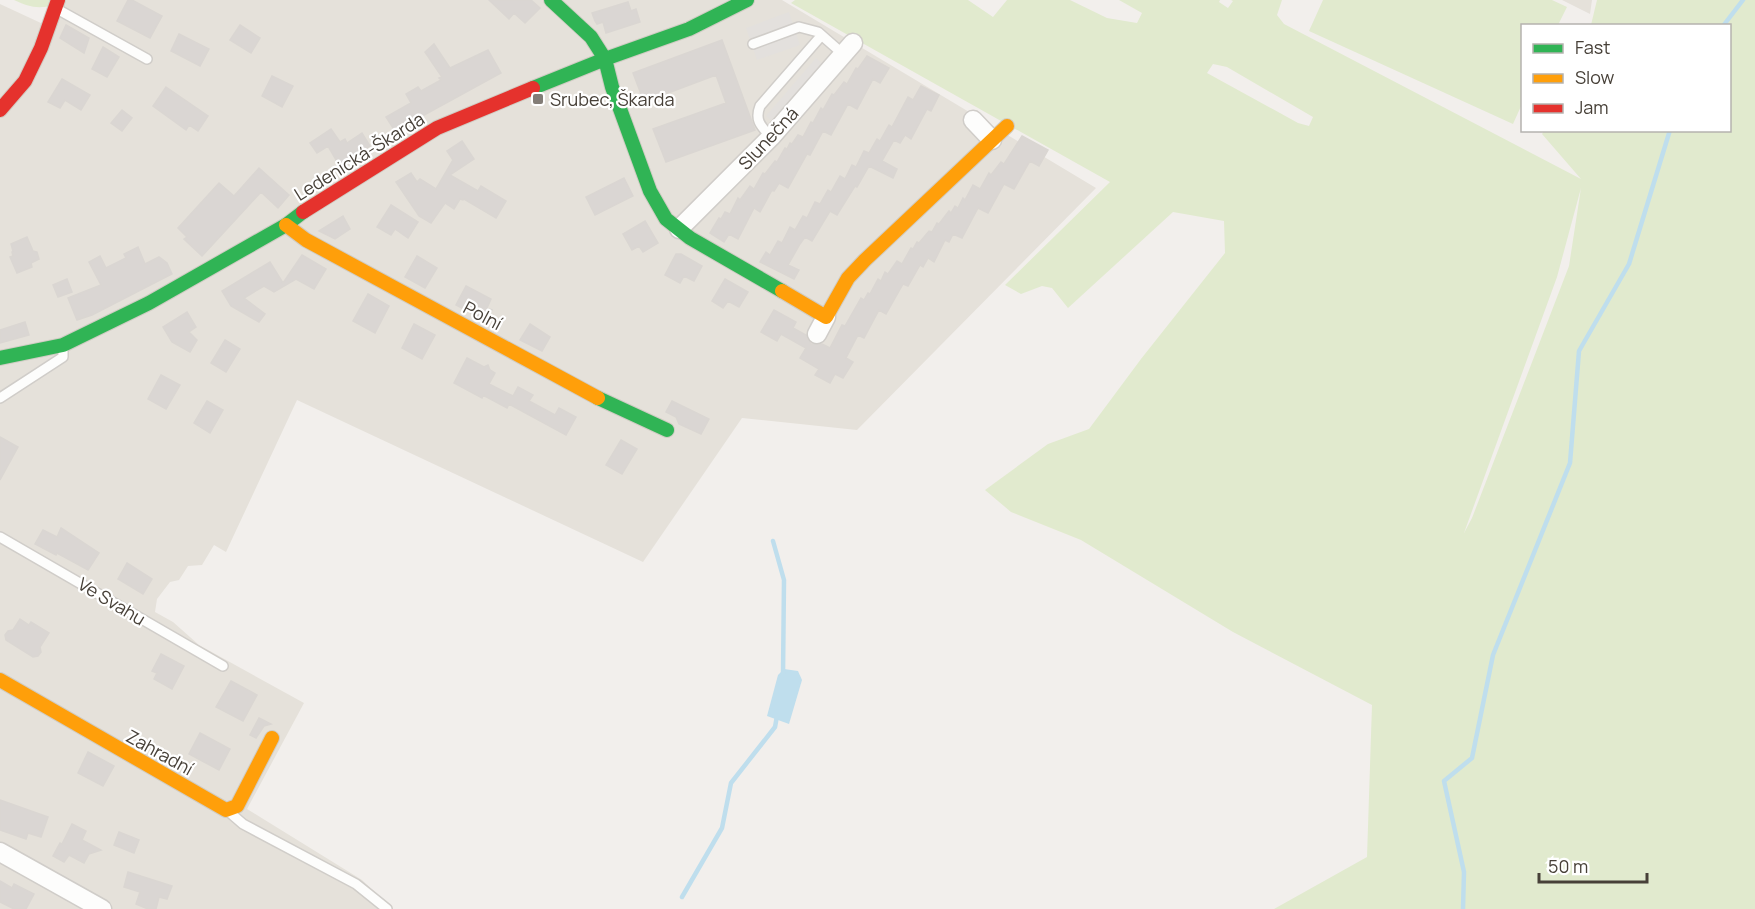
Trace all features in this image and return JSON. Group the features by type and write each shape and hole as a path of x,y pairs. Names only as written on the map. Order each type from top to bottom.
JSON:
{"street":[{"path":"551,0 591,37 605,59 612,87 650,191 666,219 690,238 826,317"},
{"name":"Ledenická-Škarda","path":"0,358 63,345 149,303 286,225 315,203 437,128 605,59 689,29 747,0"},
{"path":"0,110 25,81 41,48 57,4"},
{"name":"Slunečná","path":"680,229 771,137 848,48"},
{"path":"973,120 992,140"},
{"path":"817,334 848,278 1007,126"},
{"name":"Polní","path":"286,225 306,240 594,396 667,430"},
{"name":"Zahradní","path":"0,680 226,810"},
{"path":"226,810 237,806 272,738"},
{"path":"0,852 102,909"}],"lane":[{"path":"57,4 147,59"},
{"path":"753,44 799,27 807,28 848,48"},
{"path":"771,137 757,118 760,106 822,36"},
{"path":"0,398 63,357 63,345"},
{"name":"Ve Svahu","path":"0,537 223,666"},
{"path":"226,810 243,824 356,884 387,909"}],"shaded area":[{"path":"52,0 782,0 1096,188 857,430 742,418 643,562 297,400 226,552 214,545 202,565 188,566 179,580 170,582 157,599 155,612 173,622 199,645 304,703 247,809 362,880 393,909 0,909 0,4 43,24"},
{"path":"1562,0 1592,0 1590,14"},
{"path":"789,12 800,45 757,60 746,28"},
{"path":"816,58 825,66 775,124 766,116"}],"green space":[{"path":"14,0 51,0 50,6 36,7"},
{"path":"795,0 968,0 993,17 1007,0 1070,0 1107,18 1137,23 1142,13 1119,0 1220,0 1219,2 1228,8 1233,1 1231,0 1282,0 1277,15 1284,24 1581,179 1542,134 1543,132 1731,132 1731,24 1591,24 1597,0 1755,0 1755,909 1274,909 1367,857 1372,705 1233,632 1081,540 1011,512 985,490 1048,444 1089,429 1225,253 1224,221 1173,212 1068,308 1052,288 1042,286 1021,294 1005,285 1110,182 791,3","holes":["1213,64 1227,67 1313,117 1309,126 1298,123 1207,73","1581,188 1569,266 1472,518 1464,533 1557,277"]},
{"path":"1323,0 1552,0 1567,7 1558,24 1521,24 1521,106 1513,124 1309,31"}],"water":[{"path":"784,669 798,671 802,680 789,724 767,716 778,675"}],"building":[{"path":"128,0 162,16 150,38 117,21"},
{"path":"489,0 531,0 540,8 525,23 514,13 509,19"},
{"path":"628,2 631,11 636,9 640,22 606,33 603,22 597,24 595,21 592,13"},
{"path":"66,25 89,38 84,53 60,38"},
{"path":"240,25 260,38 251,53 230,40"},
{"path":"179,34 209,49 200,66 171,51"},
{"path":"722,40 755,130 666,162 653,129 726,103 716,75 644,102 633,73"},
{"path":"434,44 450,68 488,50 501,73 395,131 386,117 411,103 406,94 418,87 421,91 441,80 439,78 442,77 425,52"},
{"path":"103,47 119,57 107,77 92,69"},
{"path":"867,56 889,68 880,83 873,79 857,109 848,104 831,135 823,131 788,188 779,183 774,191 772,190 760,212 754,208 738,239 729,234 724,242 710,233 725,212 730,214 738,198 740,200 750,186 754,189 763,173 765,174 775,161 777,162 785,148 787,149 790,143 792,144 798,135 803,137 832,94 834,95 844,82 847,84 856,68 858,69"},
{"path":"272,76 293,86 282,107 262,96"},
{"path":"62,79 90,95 81,110 65,100 60,108 48,102"},
{"path":"921,86 939,95 931,111 927,109 911,139 905,135 900,143 894,140 882,161 897,169 893,178 869,166 837,215 830,211 812,241 805,237 800,244 788,265 799,270 794,279 760,262 766,252 770,255 778,241 782,243 790,227 795,230 803,216 807,218 815,202 820,204 828,190 831,192 840,176 845,179 852,165 856,167 864,151 869,153 877,139 880,141 889,125 892,127 908,97 913,100"},
{"path":"166,87 208,116 198,131 189,125 186,130 153,106"},
{"path":"122,110 132,118 122,131 111,123"},
{"path":"331,129 340,142 345,139 347,143 362,133 370,146 339,165 328,146 317,153 310,143"},
{"path":"1022,136 1048,150 1039,166 1030,161 1014,189 1004,184 988,213 978,208 962,238 953,234 949,242 945,240 934,262 928,258 923,267 920,265 908,286 903,284 886,314 879,310 864,338 858,335 846,358 853,362 843,378 835,374 830,383 815,375 819,369 800,358 806,348 781,334 777,341 761,332 774,310 796,322 793,328 806,335 811,344 822,344 830,348 842,325 845,326 861,298 864,300 868,293 870,294 878,279 881,281 885,272 888,274 897,261 902,264 917,242 919,243 929,231 932,232 937,223 939,224 949,211 951,213 955,206 958,208 973,185 980,189 989,173 991,175 1001,162 1004,164"},
{"path":"462,141 474,159 450,175 478,191 481,186 506,201 496,218 464,199 460,199 454,209 445,203 431,223 419,216 396,182 411,173 417,182 420,179 436,189 453,160 447,151"},
{"path":"259,168 289,195 278,208 261,192 202,256 184,239 187,237 178,228 219,183 234,196"},
{"path":"624,178 633,196 595,215 586,197"},
{"path":"391,205 418,222 408,238 395,229 391,235 377,227"},
{"path":"343,216 350,229 335,239 319,231"},
{"path":"645,221 658,243 643,252 639,246 632,250 623,234"},
{"path":"27,237 39,259 31,263 32,267 17,273 10,257 13,256 11,244"},
{"path":"138,247 145,264 159,257 167,263 172,274 92,315 77,320 68,298 101,285 89,262 100,256 106,268 126,258 124,254"},
{"path":"676,254 681,254 702,266 694,281 684,276 680,283 665,275"},
{"path":"302,255 326,269 314,289 296,279 274,292 264,286 244,298 265,314 259,322 231,306 222,291 270,262 283,283"},
{"path":"417,256 437,268 425,288 405,277"},
{"path":"67,279 72,292 58,297 53,285"},
{"path":"725,279 748,292 739,307 728,301 723,308 712,301"},
{"path":"466,286 491,299 487,308 492,310 486,321 456,305"},
{"path":"368,294 389,306 375,333 353,321"},
{"path":"187,312 196,327 189,332 197,340 190,352 172,342 163,327"},
{"path":"25,322 29,335 0,343 0,330"},
{"path":"414,324 435,335 422,359 402,348"},
{"path":"530,324 550,337 542,351 520,340"},
{"path":"225,340 240,349 226,372 211,363"},
{"path":"467,358 484,367 488,365 495,373 489,384 513,396 518,387 533,395 529,401 555,415 559,408 576,417 566,435 509,404 507,408 454,383"},
{"path":"161,375 180,385 166,409 148,399"},
{"path":"207,401 223,410 210,433 194,423"},
{"path":"672,401 709,419 701,434 679,424 676,417 666,412"},
{"path":"0,437 18,447 0,480"},
{"path":"621,440 637,449 622,474 606,465"},
{"path":"61,528 99,553 88,570 35,544 43,530 57,537"},
{"path":"127,563 152,579 143,594 118,579"},
{"path":"20,619 29,625 31,622 49,633 40,647 41,652 38,656 33,657 6,640 5,635 8,631 13,630"},
{"path":"161,654 184,666 172,689 154,679 157,673 152,671"},
{"path":"231,681 257,695 243,721 216,707"},
{"path":"259,718 271,724 264,726 256,738 250,735"},
{"path":"200,733 230,749 219,770 189,754"},
{"path":"88,752 114,766 103,786 78,773"},
{"path":"0,800 48,817 41,837 28,833 26,839 0,830"},
{"path":"72,824 86,831 82,840 101,850 89,854 84,863 69,855 64,862 53,856"},
{"path":"119,832 139,840 134,853 114,845"},
{"path":"128,872 172,886 167,899 159,897 156,909 148,909 136,904 140,892 124,887"},
{"path":"0,881 12,888 14,884 34,894 26,909 14,909 0,902"}],"waterway":[{"path":"1725,24 1743,0"},
{"path":"1463,909 1464,872 1444,781 1472,758 1493,655 1570,463 1579,351 1629,264 1669,132"},
{"path":"773,541 784,580 783,675"},
{"path":"682,897 722,828 731,783 775,727 777,716"}],"traffic: fast":[{"path":"551,0 591,37 605,59 612,87 650,191 666,219 690,238 782,291"},
{"path":"533,88 689,29 747,0"},
{"path":"0,358 63,345 149,303 286,225 303,212"},
{"path":"598,398 667,430"}],"traffic: slow":[{"path":"782,291 826,317 848,278 865,260 1007,126"},
{"path":"286,225 306,240 598,398"},
{"path":"0,680 226,810 237,806 272,738"}],"traffic: jam":[{"path":"0,110 25,81 41,48 58,0"},
{"path":"303,212 437,128 533,88"}],"place":[{"name":"Srubec, Škarda","path":"538,99"}]}
